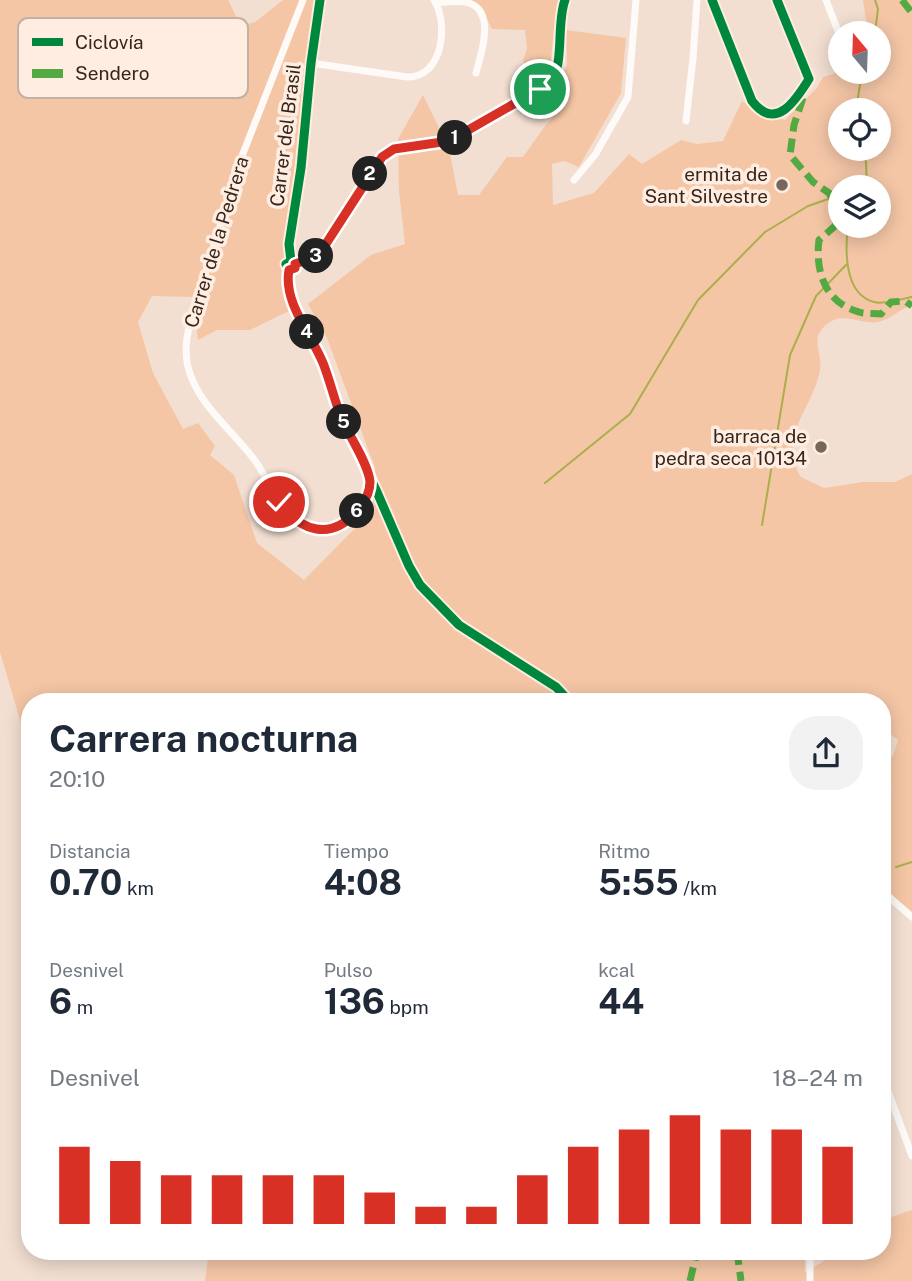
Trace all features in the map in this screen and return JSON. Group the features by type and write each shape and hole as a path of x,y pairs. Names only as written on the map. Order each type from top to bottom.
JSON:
{"street":[{"name":"Carrer de la Pedrera","path":"303,0 242,156 191,319 186,346 188,367 206,404 257,463 279,502 296,520 314,529 323,530 343,525 361,507 368,495 370,479"},
{"name":"Carrer del Brasil","path":"320,0 289,244 292,265 288,283 294,305 323,365 338,411 409,566 425,590 459,625 562,693"},
{"path":"292,265 312,258 322,250 375,165 388,152 449,141 550,83 556,76 565,0"},
{"path":"574,180 595,155 628,97 636,0"},
{"path":"685,121 693,58 696,0"},
{"path":"712,0 752,101 759,109 776,114 787,110 809,79 778,0"},
{"path":"826,0 834,21"},
{"path":"311,63 407,77 422,75 438,56 440,19 435,1 466,2 477,8 483,16 485,26 476,73"},
{"path":"891,900 911,919"},
{"path":"891,1099 912,1156"},
{"path":"810,1260 810,1281"}],"shaded area":[{"path":"0,0 228,0 237,18 18,18 18,98 248,98 248,24 255,22 283,0 316,0 283,288 291,310 250,330 217,330 198,340 192,297 152,296 138,322 153,373 183,429 198,423 215,446 210,455 234,475 257,543 304,580 373,510 375,468 327,338 308,304 371,255 405,244 399,192 398,139 423,95 449,148 458,195 479,195 507,157 523,157 545,126 569,100 558,88 567,65 566,30 626,38 621,93 579,167 564,161 552,164 553,205 594,193 629,154 642,164 681,140 697,144 723,141 742,101 761,115 785,120 816,89 823,77 828,76 828,84 891,84 891,21 866,21 863,0 912,0 912,306 878,322 845,318 832,321 821,330 817,341 820,370 794,435 793,449 794,462 801,477 824,488 863,482 895,482 912,474 912,913 891,894 891,757 898,740 891,735 891,693 21,693 21,723 0,652"},
{"path":"471,0 560,0 550,70 532,84 523,60 527,49 525,30 492,29 482,10"},
{"path":"912,1210 912,1281 205,1281 208,1260 804,1260 805,1273 825,1260 891,1260 891,1217"}],"waterway":[{"path":"875,0 878,9 876,21"},
{"path":"858,98 860,84"},
{"path":"866,161 866,175"},
{"path":"545,483 630,414 698,300 765,232 808,206 828,199"},
{"path":"847,238 847,259 852,281 864,297 878,303 912,297"},
{"path":"762,525 790,355 816,296 846,265"},
{"path":"896,867 912,862"}],"marked path":[{"path":"902,0 912,13"},
{"path":"803,98 794,125 790,155 813,182 829,193 839,213 835,226 819,240 819,263 825,284 838,301 861,313 881,314 891,302 905,301 912,306"},
{"path":"690,1281 695,1260"},
{"path":"738,1260 741,1281"}],"cycle path":[{"path":"320,0 301,168 289,244 291,261 286,264 294,305 323,365 338,411 420,585 459,625 562,693"},
{"path":"291,261 295,264 303,262 322,250 382,157 394,149 449,141 550,83 555,75 559,55 565,0"},
{"path":"712,0 752,101 769,114 785,110 809,79 777,0"}],"place":[{"name":"ermita de Sant Silvestre","path":"782,185"},
{"name":"barraca de pedra seca 10134","path":"821,447"}],"route":[{"path":"279,502 305,526 323,530 334,528 343,525 361,507 368,495 370,483 367,470 338,411 323,365 294,305 288,283 289,270 322,250 382,157 394,149 449,141 540,89"}]}
